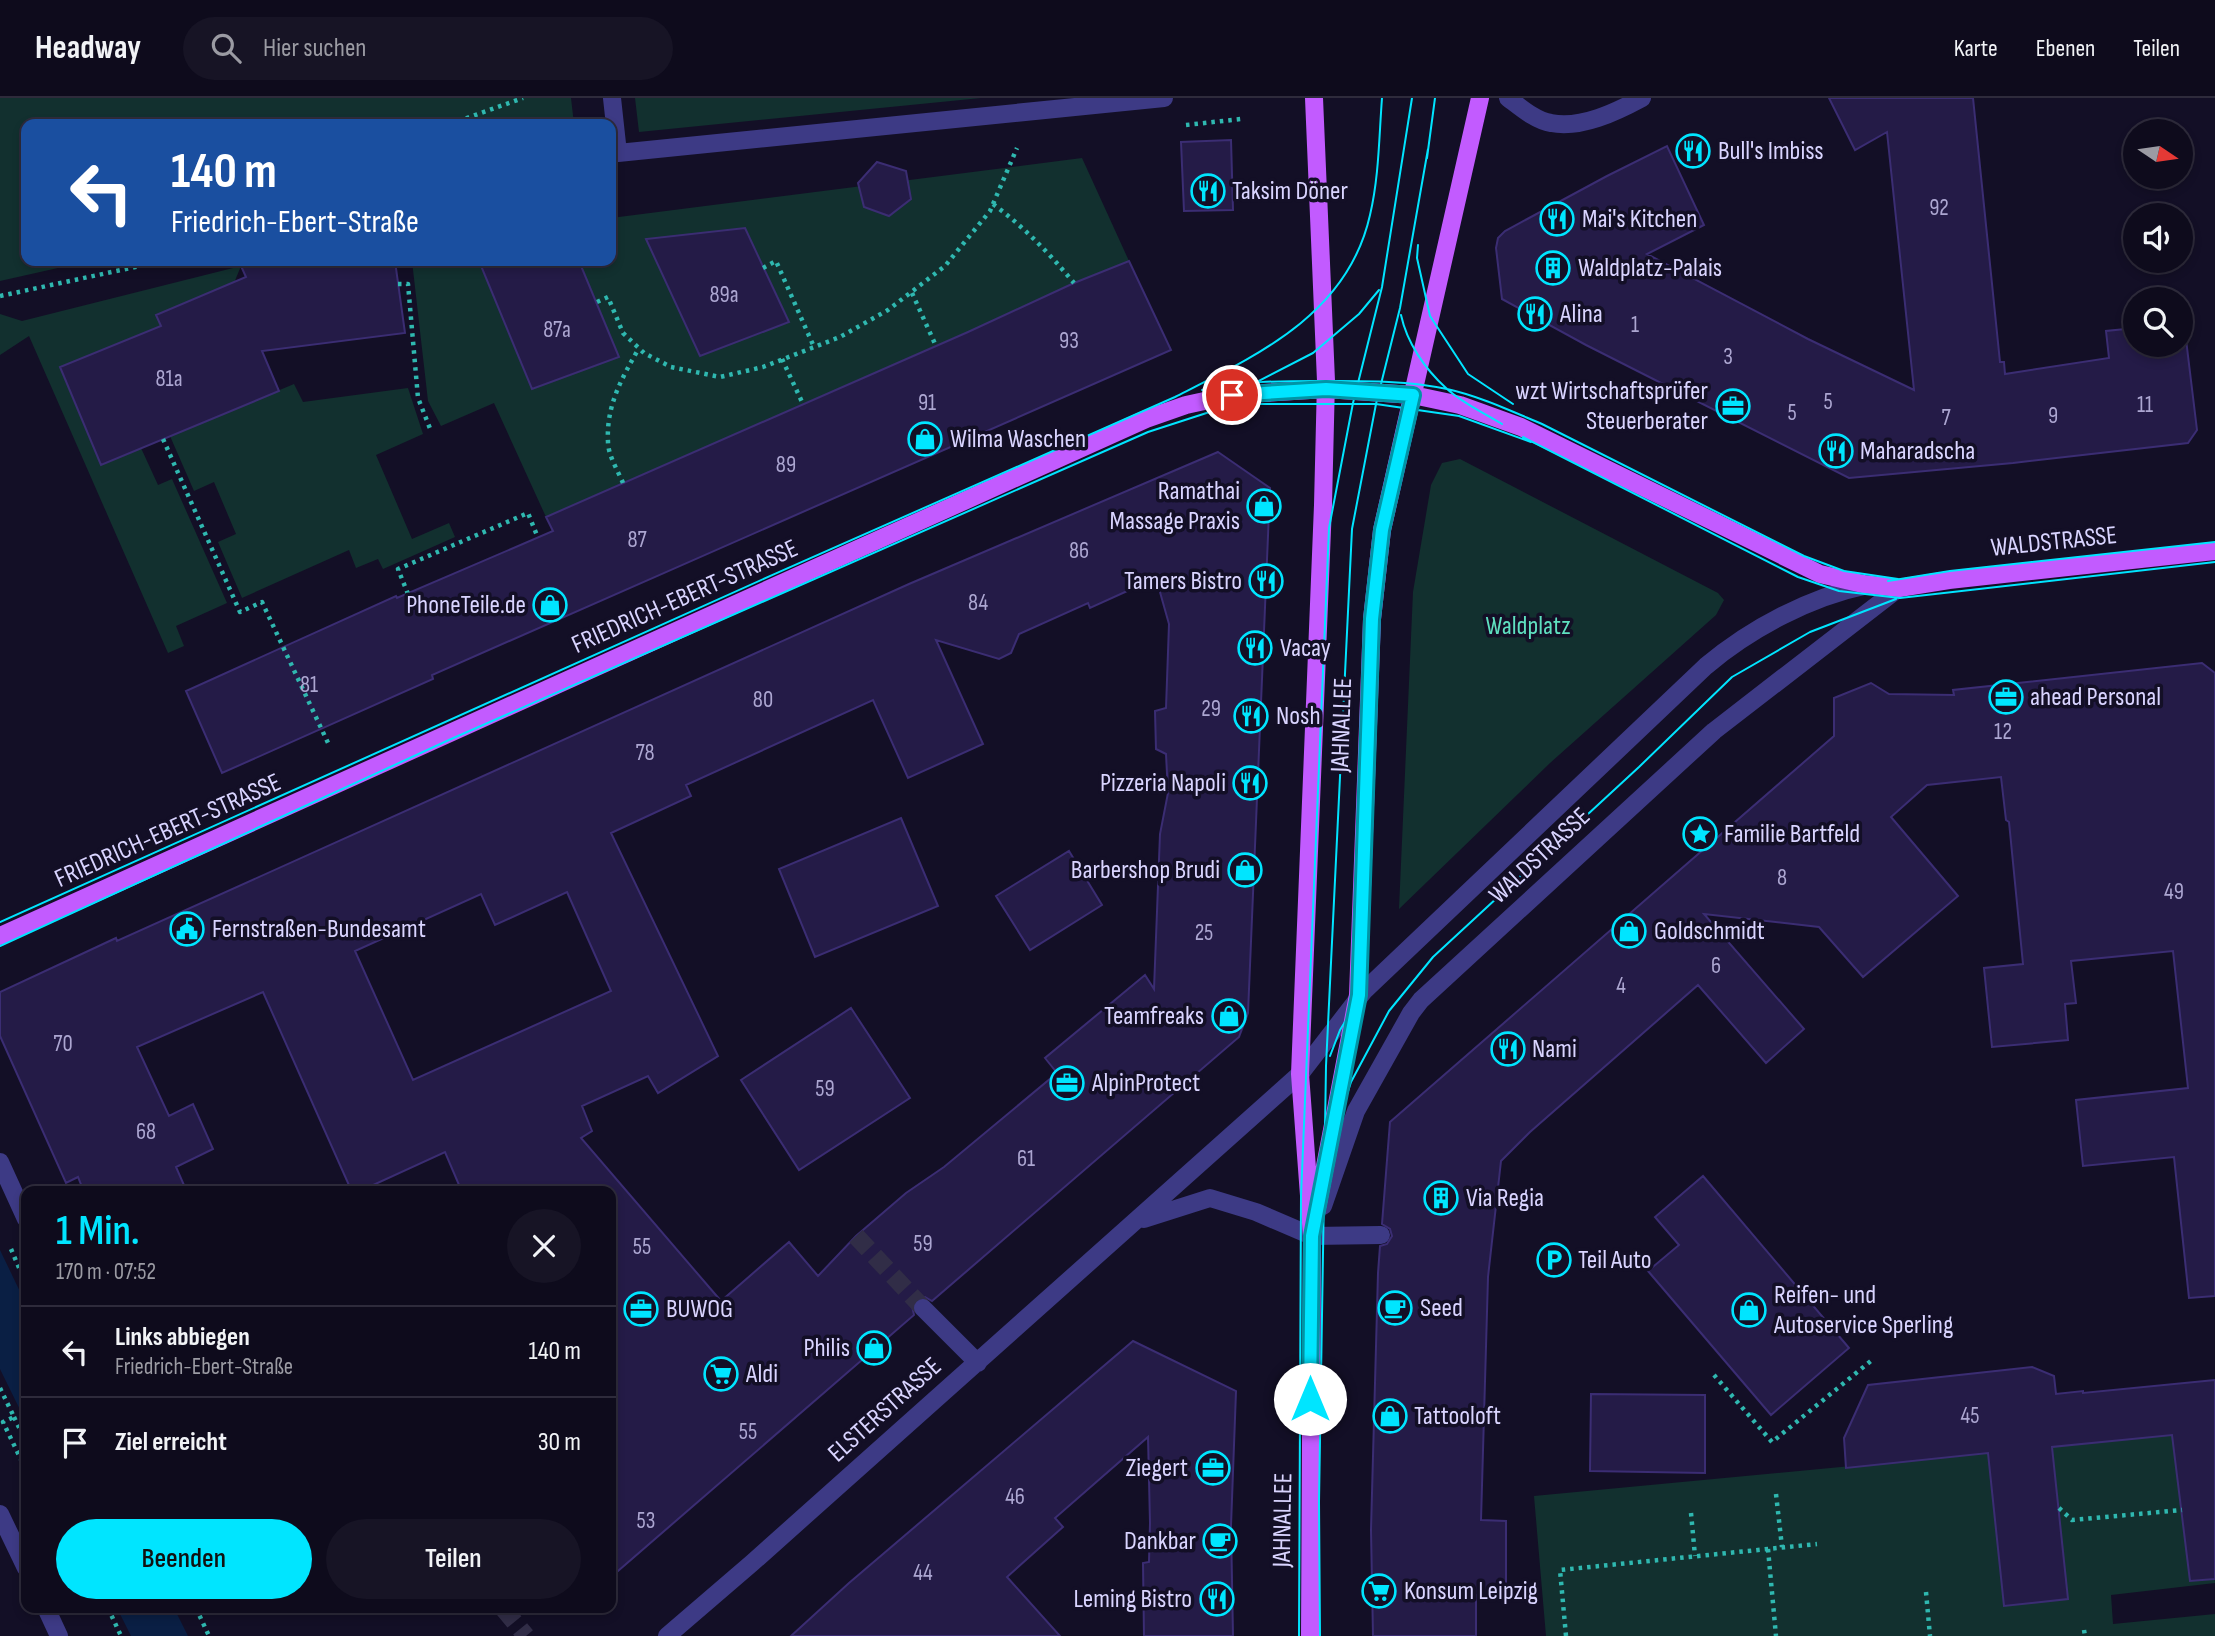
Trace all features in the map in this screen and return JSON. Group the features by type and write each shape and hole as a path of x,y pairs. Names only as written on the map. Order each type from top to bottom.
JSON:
{"main road":[{"name":"JAHNALLEE","path":"1310,1636 1312,1236 1300,1074 1324,506 1326,389 1314,98"},
{"name":"JAHNALLEE","path":"1312,1236 1361,995 1372,619 1382,530 1480,98"},
{"name":"FRIEDRICH-EBERT-STRASSE","path":"0,936 1146,419 1186,405 1232,395 1326,389 1413,395"},
{"name":"WALDSTRASSE","path":"1413,395 1460,405 1521,427 1820,574 1869,585 1899,588 1963,578 2215,551"}],"street":[{"path":"612,98 614,119"},
{"path":"616,135 618,153 1164,98"},
{"path":"1508,98 1526,112 1551,123 1584,122 1642,98"},
{"path":"1300,1074 1361,995 1729,647 1793,611 1839,591 1869,585"},
{"name":"WALDSTRASSE","path":"1312,1236 1356,1111 1410,1013 1421,1000 1714,731 1899,588"},
{"name":"ELSTERSTRASSE","path":"667,1636 978,1363 1300,1074"},
{"path":"0,1162 21,1208"},
{"name":"ELSTERSTRASSE","path":"1137,1221 1210,1198 1256,1212 1312,1236"},
{"path":"1312,1236 1381,1235"},
{"path":"923,1308 978,1363"},
{"path":"0,1514 21,1558"},
{"path":"48,1613 59,1636"}],"path":[{"path":"464,119 523,98"},
{"path":"597,302 608,297 623,332 645,353 671,367 720,377 763,367 840,337 888,310 945,266 990,211 1019,144"},
{"path":"993,204 1028,233 1074,283"},
{"path":"763,268 776,261 814,347"},
{"path":"0,296 140,266"},
{"path":"398,284 408,284 418,398 431,430"},
{"path":"912,292 936,346"},
{"path":"623,483 607,443 610,414 616,387 639,348"},
{"path":"782,359 803,404"},
{"path":"163,439 240,612 262,602 330,745"},
{"path":"408,594 398,569 442,549 528,513 538,538"},
{"path":"5,1238 21,1273"},
{"path":"1713,1375 1772,1442 1872,1360"},
{"path":"0,1388 21,1432"},
{"path":"14,1417 3,1422 21,1460"},
{"path":"1776,1494 1782,1547"},
{"path":"2059,1508 2072,1520 2182,1510"},
{"path":"1691,1513 1695,1556"},
{"path":"1566,1636 1560,1570 1817,1544"},
{"path":"1768,1549 1776,1636"},
{"path":"1927,1592 1930,1636"},
{"path":"110,1613 121,1636"},
{"path":"198,1613 209,1636"}],"green space":[{"path":"0,98 571,98 573,119 21,119 21,266 67,266 0,281"},
{"path":"635,98 981,98 639,132"},
{"path":"1082,158 1129,261 546,517 494,403 441,426 428,401 413,266 616,266 616,217"},
{"path":"241,266 234,283 156,315 161,326 60,368 101,465 141,448 158,485 172,479 227,603 176,626 184,646 168,653 29,336 0,355 0,314 22,321"},
{"path":"294,384 303,402 408,388 423,434 376,455 412,539 449,523 455,537 383,569 378,559 356,568 349,550 242,598 218,542 236,534 214,482 194,491 170,436"},
{"name":"Waldplatz","path":"1460,459 1718,593 1724,600 1716,615 1550,763 1399,909 1413,592 1431,485 1442,463"},
{"path":"2203,1432 2178,1485 2184,1535 2213,1532 2215,1583 2111,1595 2113,1624 2215,1614 2215,1636 1546,1636 1534,1496 1988,1453 2004,1605 2068,1599 2052,1447"}],"water":[{"path":"0,1250 21,1294 21,1412 0,1369"},
{"path":"120,1613 176,1613 188,1636 131,1636"}],"building":[{"path":"1829,98 1973,98 2000,362 2004,362 2005,374 2109,358 2106,331 2123,329 2123,357 2188,357 2197,430 2188,443 1849,478 1586,345 1502,299 1496,248 1498,238 1505,231 1667,146 1704,225 1647,254 1808,339 1914,390 1887,132 1855,150"},
{"name":"Taksim Döner","path":"1231,140 1233,210 1184,211 1181,142"},
{"path":"877,162 906,171 911,199 889,216 864,207 858,183"},
{"path":"745,228 789,322 700,356 646,239"},
{"path":"1129,261 1171,350 432,675 433,679 222,773 186,691 396,596 397,598 553,531 546,517"},
{"path":"241,266 396,266 405,333 262,351 279,391 101,465 60,367 161,326 156,315 246,277"},
{"path":"481,266 581,266 619,357 532,389"},
{"path":"1218,452 1270,488 1248,1013 1239,1037 932,1301 925,1297 915,1300 912,1306 914,1315 616,1573 616,1186 459,1186 445,1152 371,1186 349,1186 263,992 137,1047 169,1116 193,1104 213,1149 176,1167 184,1186 82,1186 78,1177 66,1183 0,1036 0,992 116,938 117,941 909,584","holes":["1156,578 1169,624 1166,708 1155,711 1156,749 1166,754 1168,793 1160,834 1154,989 1145,975 1045,1058 1057,1073 944,1167 906,1193 856,1236 818,1276 789,1242 721,1301 581,1138 592,1131 582,1106 648,1076 658,1093 718,1056 611,833 691,796 686,785 873,700 908,778 983,744 936,640 999,659 1011,653 1019,634 1088,603 1090,608","567,892 611,991 413,1080 355,951 481,894 495,925"]},
{"path":"2202,663 2215,673 2215,1296 2189,1298 2174,1157 2083,1166 2076,1100 2188,1088 2173,951 2071,961 2076,1003 2065,1004 2068,1040 1992,1047 1984,968 2023,964 2009,822 2006,820 2001,777 1927,785 1891,817 1958,896 1863,977 1819,927 1704,914 1804,1029 1766,1063 1698,985 1530,1132 1501,1161 1488,1277 1481,1520 1506,1521 1506,1596 1476,1595 1476,1636 1373,1636 1371,1530 1378,1273 1380,1246 1387,1244 1392,1236 1390,1229 1382,1224 1390,1122 1834,736 1834,698 1871,683 1889,694 1954,695 1953,690"},
{"path":"901,818 938,906 815,957 779,869"},
{"path":"1069,851 1102,905 1030,950 996,896"},
{"path":"851,1008 910,1098 799,1170 741,1080"},
{"name":"Reifen- und Autoservice Sperling","path":"1703,1176 1849,1348 1771,1415 1648,1271 1679,1245 1655,1217"},
{"path":"1133,1341 1236,1391 1231,1526 1233,1636 1144,1636 1143,1563 1149,1562 1150,1523 1148,1437 1055,1518 1063,1527 1007,1577 1060,1636 791,1636 849,1583"},
{"path":"2032,1367 2054,1376 2056,1394 2215,1380 2215,1579 2190,1581 2172,1435 2052,1447 2068,1599 2004,1606 1988,1453 1846,1468 1844,1438 1868,1385"},
{"path":"1591,1394 1705,1395 1705,1473 1590,1471"}],"tunnel":[{"path":"856,1236 923,1308"},
{"path":"507,1613 526,1636"}],"tram line":[{"path":"0,922 1175,397 1237,365 1267,347 1321,305 1342,279 1359,250 1370,215 1375,186 1382,98"},
{"path":"1299,1636 1301,1196 1329,528 1353,403 1382,287 1412,98"},
{"path":"1427,158 1435,98"},
{"path":"1320,1636 1319,1502 1326,1066 1352,529 1376,404 1400,308 1428,149"},
{"path":"1418,245 1417,258 1430,316 1468,374 1513,404"},
{"path":"1214,404 1313,353 1359,314 1379,290"},
{"path":"1401,315 1412,345 1438,381 1459,398 1502,424"},
{"path":"1202,390 1260,382 1351,381 1415,384 1459,392 1542,424 1804,556 1844,571 1898,579"},
{"path":"0,946 449,740 1148,432 1225,407 1259,404 1376,404 1459,416 1531,442"},
{"path":"1523,437 1798,577 1839,591 1900,598 2215,562"},
{"path":"1888,581 1950,571 2215,542"},
{"path":"1330,1152 1351,1082 1389,1011 1433,957 1639,767 1732,677 1810,632 1896,599"},
{"path":"1330,1056 1340,1030 1364,991"}],"place":[{"name":"Bull's Imbiss","path":"1693,151"},
{"name":"Taksim Döner","path":"1208,191"},
{"name":"Mai's Kitchen","path":"1557,219"},
{"name":"Waldplatz-Palais","path":"1553,268"},
{"name":"Alina","path":"1535,314"},
{"name":"wzt Wirtschaftsprüfer Steuerberater","path":"1733,406"},
{"name":"Wilma Waschen","path":"925,439"},
{"name":"Maharadscha","path":"1836,451"},
{"name":"Ramathai Massage Praxis","path":"1264,506"},
{"name":"Tamers Bistro","path":"1266,581"},
{"name":"PhoneTeile.de","path":"550,605"},
{"name":"Vacay","path":"1255,648"},
{"name":"ahead Personal","path":"2006,697"},
{"name":"Nosh","path":"1251,716"},
{"name":"Pizzeria Napoli","path":"1250,783"},
{"name":"Familie Bartfeld","path":"1700,834"},
{"name":"Barbershop Brudi","path":"1245,870"},
{"name":"Fernstraßen-Bundesamt","path":"187,929"},
{"name":"Goldschmidt","path":"1629,931"},
{"name":"Teamfreaks","path":"1229,1016"},
{"name":"Nami","path":"1508,1049"},
{"name":"AlpinProtect","path":"1067,1083"},
{"name":"Via Regia","path":"1441,1198"},
{"name":"Teil Auto","path":"1554,1260"},
{"name":"Seed","path":"1395,1308"},
{"name":"BUWOG","path":"641,1309"},
{"name":"Reifen- und Autoservice Sperling","path":"1749,1310"},
{"name":"Philis","path":"874,1348"},
{"name":"Aldi","path":"721,1374"},
{"name":"Tattooloft","path":"1390,1416"},
{"name":"Ziegert","path":"1213,1468"},
{"name":"Dankbar","path":"1220,1541"},
{"name":"Konsum Leipzig","path":"1379,1591"},
{"name":"Leming Bistro","path":"1217,1599"}],"route":[{"path":"1232,395 1326,389 1413,395 1382,530 1372,619 1359,995 1312,1236 1310,1399"}]}
